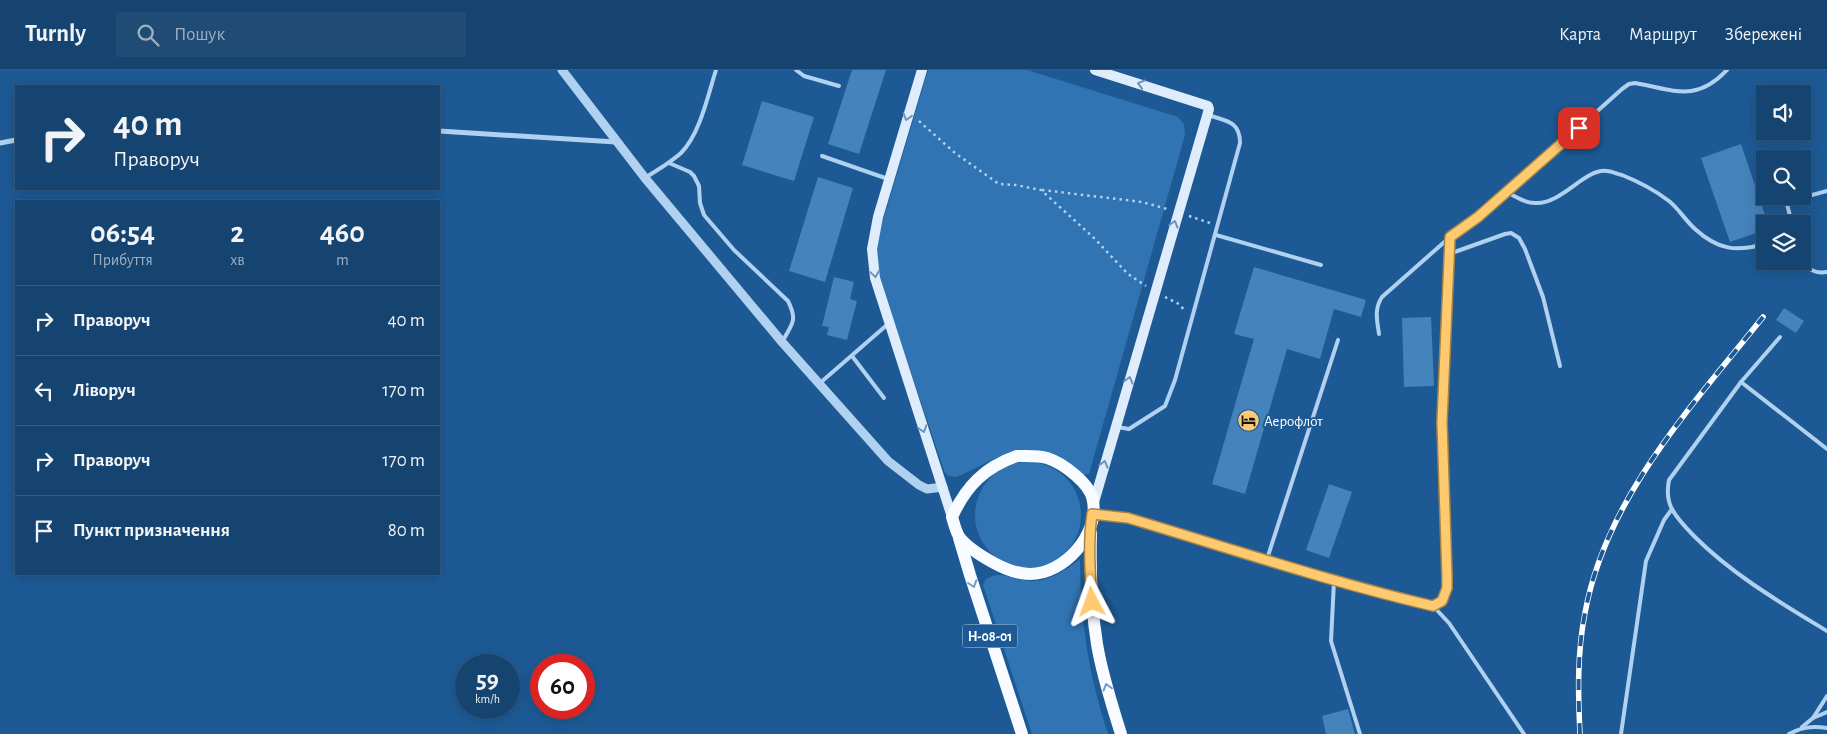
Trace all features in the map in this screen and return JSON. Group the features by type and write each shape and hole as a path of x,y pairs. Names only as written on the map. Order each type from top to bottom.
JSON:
{"main road":[{"name":"Н-08-01","path":"922,70 878,217 872,249 875,278 888,324 943,487 1022,734"},
{"path":"959,538 985,558 1000,566 1015,572 1030,574 1043,572 1058,566 1082,546 1154,292 1208,116 1208,106 1095,70"},
{"path":"952,516 963,495 974,481 986,470 1017,456 1048,458 1065,467 1091,493 1090,574 1097,645 1106,687 1121,734"}],"street":[{"path":"562,70 645,178 782,342 888,461 918,485 927,488 943,487"},
{"path":"440,131 616,142"},
{"path":"0,143 15,140"}],"lane":[{"path":"645,178 669,163 682,152 690,141 697,127 716,70"},
{"path":"796,70 804,76 839,86"},
{"path":"1379,334 1376,312 1377,304 1382,297 1450,237 1478,217 1507,192 1629,84 1681,92 1694,92 1712,84 1727,70"},
{"path":"1115,426 1129,429 1165,406 1175,380 1240,143 1240,133 1236,126 1227,121 1208,116"},
{"path":"822,156 888,179"},
{"path":"669,163 690,172 694,176 699,186 700,203 704,215 734,250 788,301 793,311 794,320 782,342"},
{"path":"1507,192 1525,202 1536,204 1546,202 1597,172 1607,170 1667,200 1679,210 1694,229 1722,247 1747,249 1756,246"},
{"path":"1811,195 1827,191"},
{"path":"1449,254 1506,234 1519,238 1543,297 1560,366"},
{"path":"1216,235 1321,265"},
{"path":"1433,606 1442,601 1445,596 1447,576 1442,422 1450,237"},
{"path":"1810,270 1813,272 1827,272"},
{"path":"820,384 888,324"},
{"path":"1780,337 1741,382 1669,480 1667,489 1672,509 1690,532 1729,567 1827,632"},
{"path":"1267,559 1338,340"},
{"path":"852,356 884,398"},
{"path":"1741,382 1827,449"},
{"path":"1621,734 1646,561 1664,520 1672,509"},
{"path":"1092,514 1128,518 1334,580 1433,606 1449,623 1524,734"},
{"path":"1334,580 1331,640 1360,734"},
{"path":"1813,718 1827,696"},
{"path":"1789,734 1813,718 1827,712"},
{"path":"1802,727 1815,726 1827,728"}],"path":[{"path":"908,115 920,122 955,153 999,184 1142,202 1218,225"},
{"path":"1041,190 1093,237 1128,274 1154,292 1179,304 1192,320"}],"shaded area":[{"path":"928,70 1027,70 1178,117 1184,124 1185,135 1089,474 1084,475 1054,456 1033,451 1010,453 998,457 956,477 945,473 880,281 876,244"},
{"path":"1028,462 1048,466 1065,478 1077,495 1081,515 1077,535 1065,552 1048,564 1028,568 1008,564 991,552 979,535 975,515 979,495 991,478 1008,466"},
{"path":"1080,559 1080,582 1087,648 1101,713 1108,734 1032,734 983,585 986,579 996,575 1027,581 1044,580 1063,571"}],"building":[{"path":"852,70 886,70 859,154 828,144"},
{"path":"762,101 814,117 794,181 742,165"},
{"path":"1741,144 1756,188 1756,205 1762,205 1765,215 1756,215 1756,233 1730,242 1701,158"},
{"path":"818,177 853,188 825,282 789,271"},
{"name":"Аерофлот","path":"1254,267 1366,300 1361,317 1334,309 1320,359 1287,349 1245,494 1212,484 1254,339 1234,334"},
{"path":"834,277 854,282 850,299 857,301 847,340 827,335 829,327 822,326"},
{"path":"1784,308 1804,321 1796,333 1776,320"},
{"path":"1431,317 1434,386 1404,387 1402,318"},
{"path":"1329,484 1352,492 1329,558 1306,550"},
{"path":"1348,709 1355,734 1326,734 1322,716"}],"railway":[{"path":"1580,734 1579,674 1582,628 1596,571 1612,530 1632,492 1655,455 1708,384 1763,317"}],"place":[{"name":"Аерофлот","path":"1248,421"}],"route":[{"path":"1092,602 1090,574 1092,514 1128,518 1334,580 1416,602 1433,606 1442,601 1447,588 1442,422 1450,237 1478,217 1579,128"}]}
